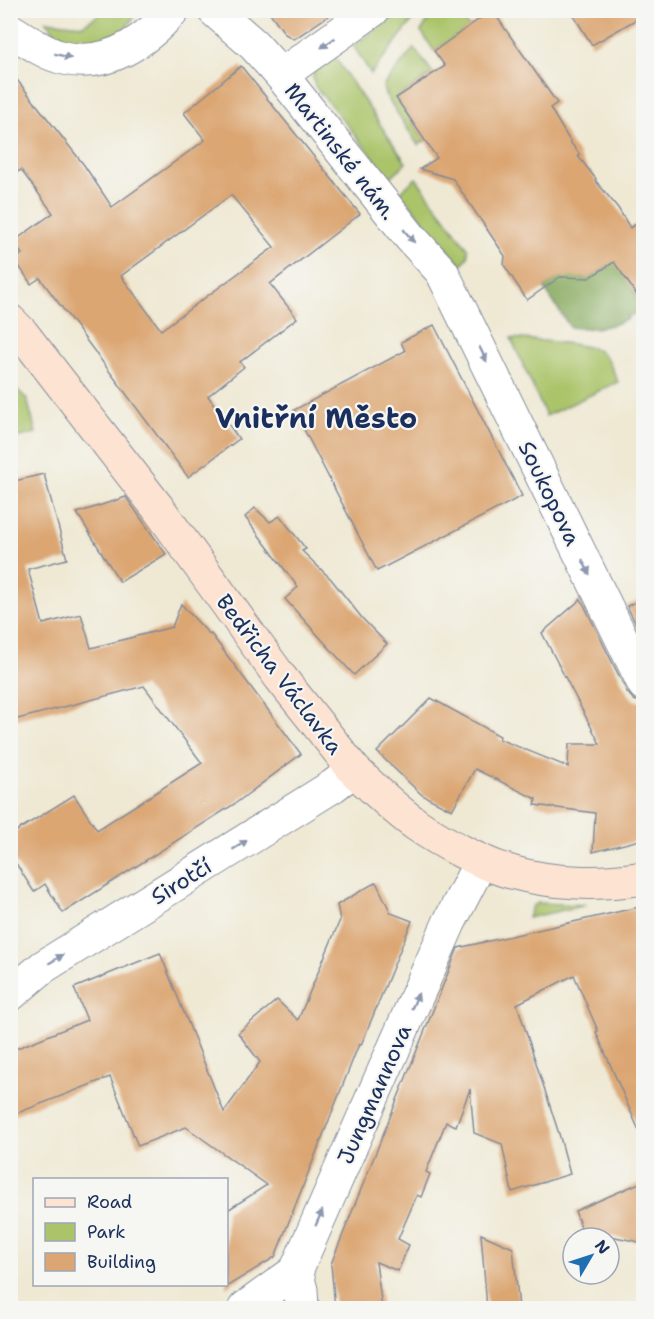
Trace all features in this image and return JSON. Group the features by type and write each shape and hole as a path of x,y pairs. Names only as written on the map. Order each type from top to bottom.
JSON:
{"street":[{"path":"10,30 63,58 95,60 113,56 134,45 159,26 172,10"},
{"name":"Martinské nám.","path":"214,10 254,45 281,75 411,238 442,273 457,302"},
{"path":"281,75 373,10"},
{"name":"Soukopova","path":"457,302 644,684"},
{"name":"Bedřicha Václavka","path":"10,321 22,333 158,508 280,677 354,770 416,825 481,861 511,873 559,880 596,882 644,878"},
{"name":"Sirotčí","path":"10,995 43,967 333,786 354,770"},
{"name":"Jungmannova","path":"296,1271 449,923 481,861"},
{"path":"245,1308 296,1271 301,1290 302,1308"}],"green space":[{"path":"105,11 136,11 132,21 124,29 115,35 92,41 80,42 57,34 46,21 83,25"},
{"path":"403,11 420,11 371,74 353,45"},
{"path":"435,11 458,11 469,27 434,51 421,31"},
{"path":"414,48 433,73 396,98 425,141 418,145 385,94 383,86"},
{"path":"334,56 406,163 390,178 315,86 313,77 315,68"},
{"path":"416,178 468,249 468,257 461,265 400,192"},
{"path":"612,240 634,288 632,289 643,303 643,313 627,316 628,319 607,326 570,327 544,288 577,265 582,278 590,277 606,267"},
{"path":"511,338 592,348 605,357 618,382 546,416"},
{"path":"10,383 27,399 36,433 11,439"},
{"path":"538,903 586,905 528,918 532,906"}],"building":[{"path":"268,10 337,10 294,39 285,34"},
{"path":"492,10 557,103 550,108 595,180 618,208 630,228 644,219 644,305 614,262 589,278 560,277 527,300 504,265 505,256 453,179 420,169 437,158 396,98 445,66 434,51"},
{"path":"570,10 644,10 644,15 592,45"},
{"path":"241,66 360,214 270,284 297,318 240,362 244,367 208,396 239,439 188,477 40,278 31,284 15,260 22,254 13,242 53,213 21,170 10,176 10,71 84,165 112,207 205,140 184,113","holes":["231,195 274,247 161,330 121,276"]},
{"path":"434,325 522,496 377,571 294,410 405,351 401,342"},
{"path":"44,474 67,559 28,569 43,624 81,614 91,648 172,627 181,604 211,634 301,754 236,803 63,913 45,884 34,892 10,854 10,835 74,795 97,830 202,763 144,686 10,721 10,482"},
{"path":"126,497 166,554 120,582 77,513"},
{"path":"255,508 270,522 280,516 306,549 302,551 331,579 362,618 387,644 354,675 285,599 298,587 245,517"},
{"path":"644,598 644,640 627,606"},
{"path":"581,599 627,692 634,700 644,703 644,839 593,852 595,813 535,805 536,799 475,769 452,810 422,795 377,752 431,698 500,736 499,739 568,767 569,744 600,744 542,633"},
{"path":"376,882 391,913 412,921 361,1045 359,1044 275,1257 228,1286 228,1210 267,1185 186,1127 138,1146 110,1077 10,1116 10,1051 87,1020 74,988 160,953 224,1112 260,1062 238,1033 277,1000 298,1020 340,920 337,905"},
{"path":"644,906 644,1142 574,975 517,1004 570,1174 512,1192 502,1144 474,1133 470,1089 456,1126 446,1122 426,1172 430,1174 421,1197 417,1195 398,1239 409,1245 398,1271 376,1262 382,1308 335,1308 331,1264 458,948"},
{"path":"644,1181 644,1243 621,1238 621,1226 581,1226 575,1211"},
{"path":"481,1234 513,1248 519,1308 487,1308"}],"district":[{"name":"Vnitřní Město","path":"316,418"}]}
